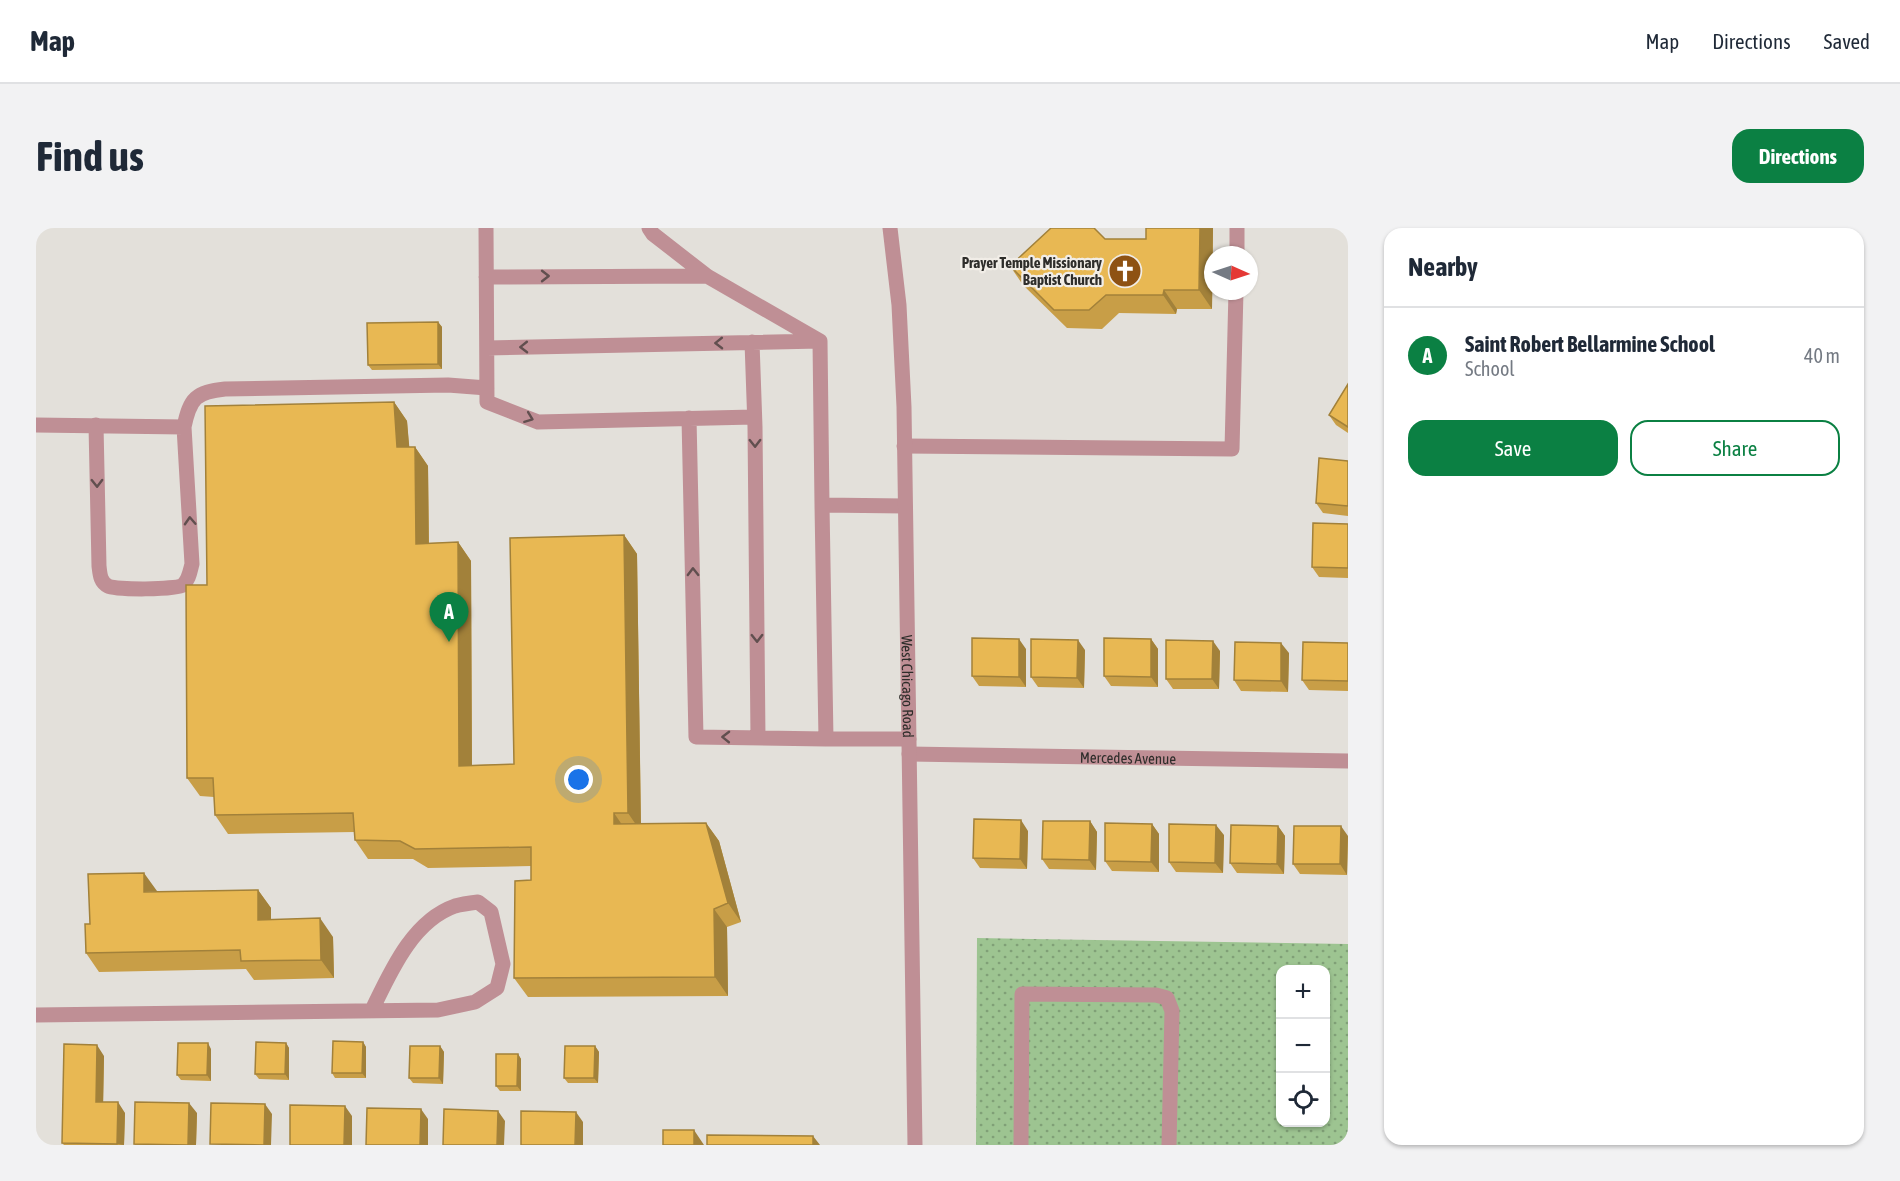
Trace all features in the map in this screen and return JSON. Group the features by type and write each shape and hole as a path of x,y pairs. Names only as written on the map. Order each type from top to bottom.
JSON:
{"street":[{"path":"486,228 487,402 538,422 754,417"},
{"path":"649,228 653,234 707,276 820,341"},
{"name":"West Chicago Road","path":"890,228 899,305 904,446 915,1145"},
{"path":"1237,228 1237,246"},
{"path":"486,276 707,276"},
{"path":"904,446 1232,449 1236,300"},
{"path":"487,348 820,341"},
{"path":"820,341 826,740"},
{"path":"752,342 758,738"},
{"path":"96,425 101,580 110,588 172,589 183,585 188,579 192,564 184,427 188,406 205,391 448,385 487,388"},
{"name":"Mercedes Avenue","path":"689,418 696,737 826,740 909,747 1348,760"},
{"path":"36,425 184,427"},
{"path":"822,505 905,506"},
{"path":"36,1014 438,1010 475,1002 497,988 503,964 491,912 478,902 454,906 430,921 400,953 372,1010"},
{"path":"1021,1145 1022,994 1156,995 1167,998 1172,1011 1169,1145"}],"green space":[{"path":"977,938 1348,944 1348,1145 976,1145"}],"building":[{"name":"Prayer Temple Missionary Baptist Church","path":"1051,228 1094,228 1105,239 1146,239 1146,228 1200,228 1199,290 1164,290 1163,295 1106,295 1089,310 1054,310 1010,266"},
{"path":"438,322 438,364 368,365 367,323"},
{"path":"1348,384 1348,427 1329,415"},
{"path":"394,402 397,447 415,447 416,544 458,542 459,766 514,764 510,538 624,535 628,813 614,813 614,824 706,823 728,903 714,909 715,977 514,978 515,881 531,880 531,847 415,849 400,841 355,840 353,813 215,815 213,778 187,778 186,585 207,585 205,406"},
{"path":"1319,458 1348,461 1348,506 1316,503"},
{"path":"1313,523 1348,524 1348,568 1312,567"},
{"path":"972,638 1019,639 1019,677 972,676"},
{"path":"1104,638 1151,639 1151,677 1104,676"},
{"path":"1031,639 1078,640 1077,678 1031,677"},
{"path":"1166,640 1213,641 1212,679 1166,679"},
{"path":"1235,642 1281,643 1281,681 1234,680"},
{"path":"1303,642 1348,643 1348,681 1302,680"},
{"path":"974,819 1021,820 1020,859 973,858"},
{"path":"1043,821 1090,821 1089,860 1042,859"},
{"path":"1105,823 1152,824 1151,862 1105,861"},
{"path":"1169,824 1216,825 1215,863 1169,862"},
{"path":"1231,825 1278,826 1277,864 1230,863"},
{"path":"1294,826 1341,826 1340,864 1293,864"},
{"path":"144,873 144,892 258,890 258,920 320,918 321,960 241,961 240,950 86,953 85,924 90,924 88,874"},
{"path":"333,1041 363,1042 362,1073 332,1073"},
{"path":"256,1042 286,1043 285,1074 255,1074"},
{"path":"178,1043 208,1043 207,1075 177,1075"},
{"path":"64,1044 97,1045 96,1102 118,1102 117,1144 62,1143"},
{"path":"410,1046 440,1046 439,1078 409,1078"},
{"path":"565,1046 595,1046 594,1078 564,1078"},
{"path":"496,1054 518,1054 517,1086 496,1086"},
{"path":"135,1102 189,1103 188,1145 134,1144"},
{"path":"211,1103 265,1104 264,1145 210,1144"},
{"path":"290,1105 345,1106 344,1145 290,1145"},
{"path":"367,1108 421,1109 420,1145 366,1145"},
{"path":"444,1109 498,1111 497,1145 443,1145"},
{"path":"521,1111 576,1112 575,1145 521,1145"},
{"path":"663,1130 694,1130 694,1145 663,1145"},
{"path":"707,1135 813,1136 813,1145 707,1145"}],"place":[{"name":"Prayer Temple Missionary Baptist Church","path":"1125,271"},
{"name":"Saint Robert Bellarmine School","path":"449,642"}]}
